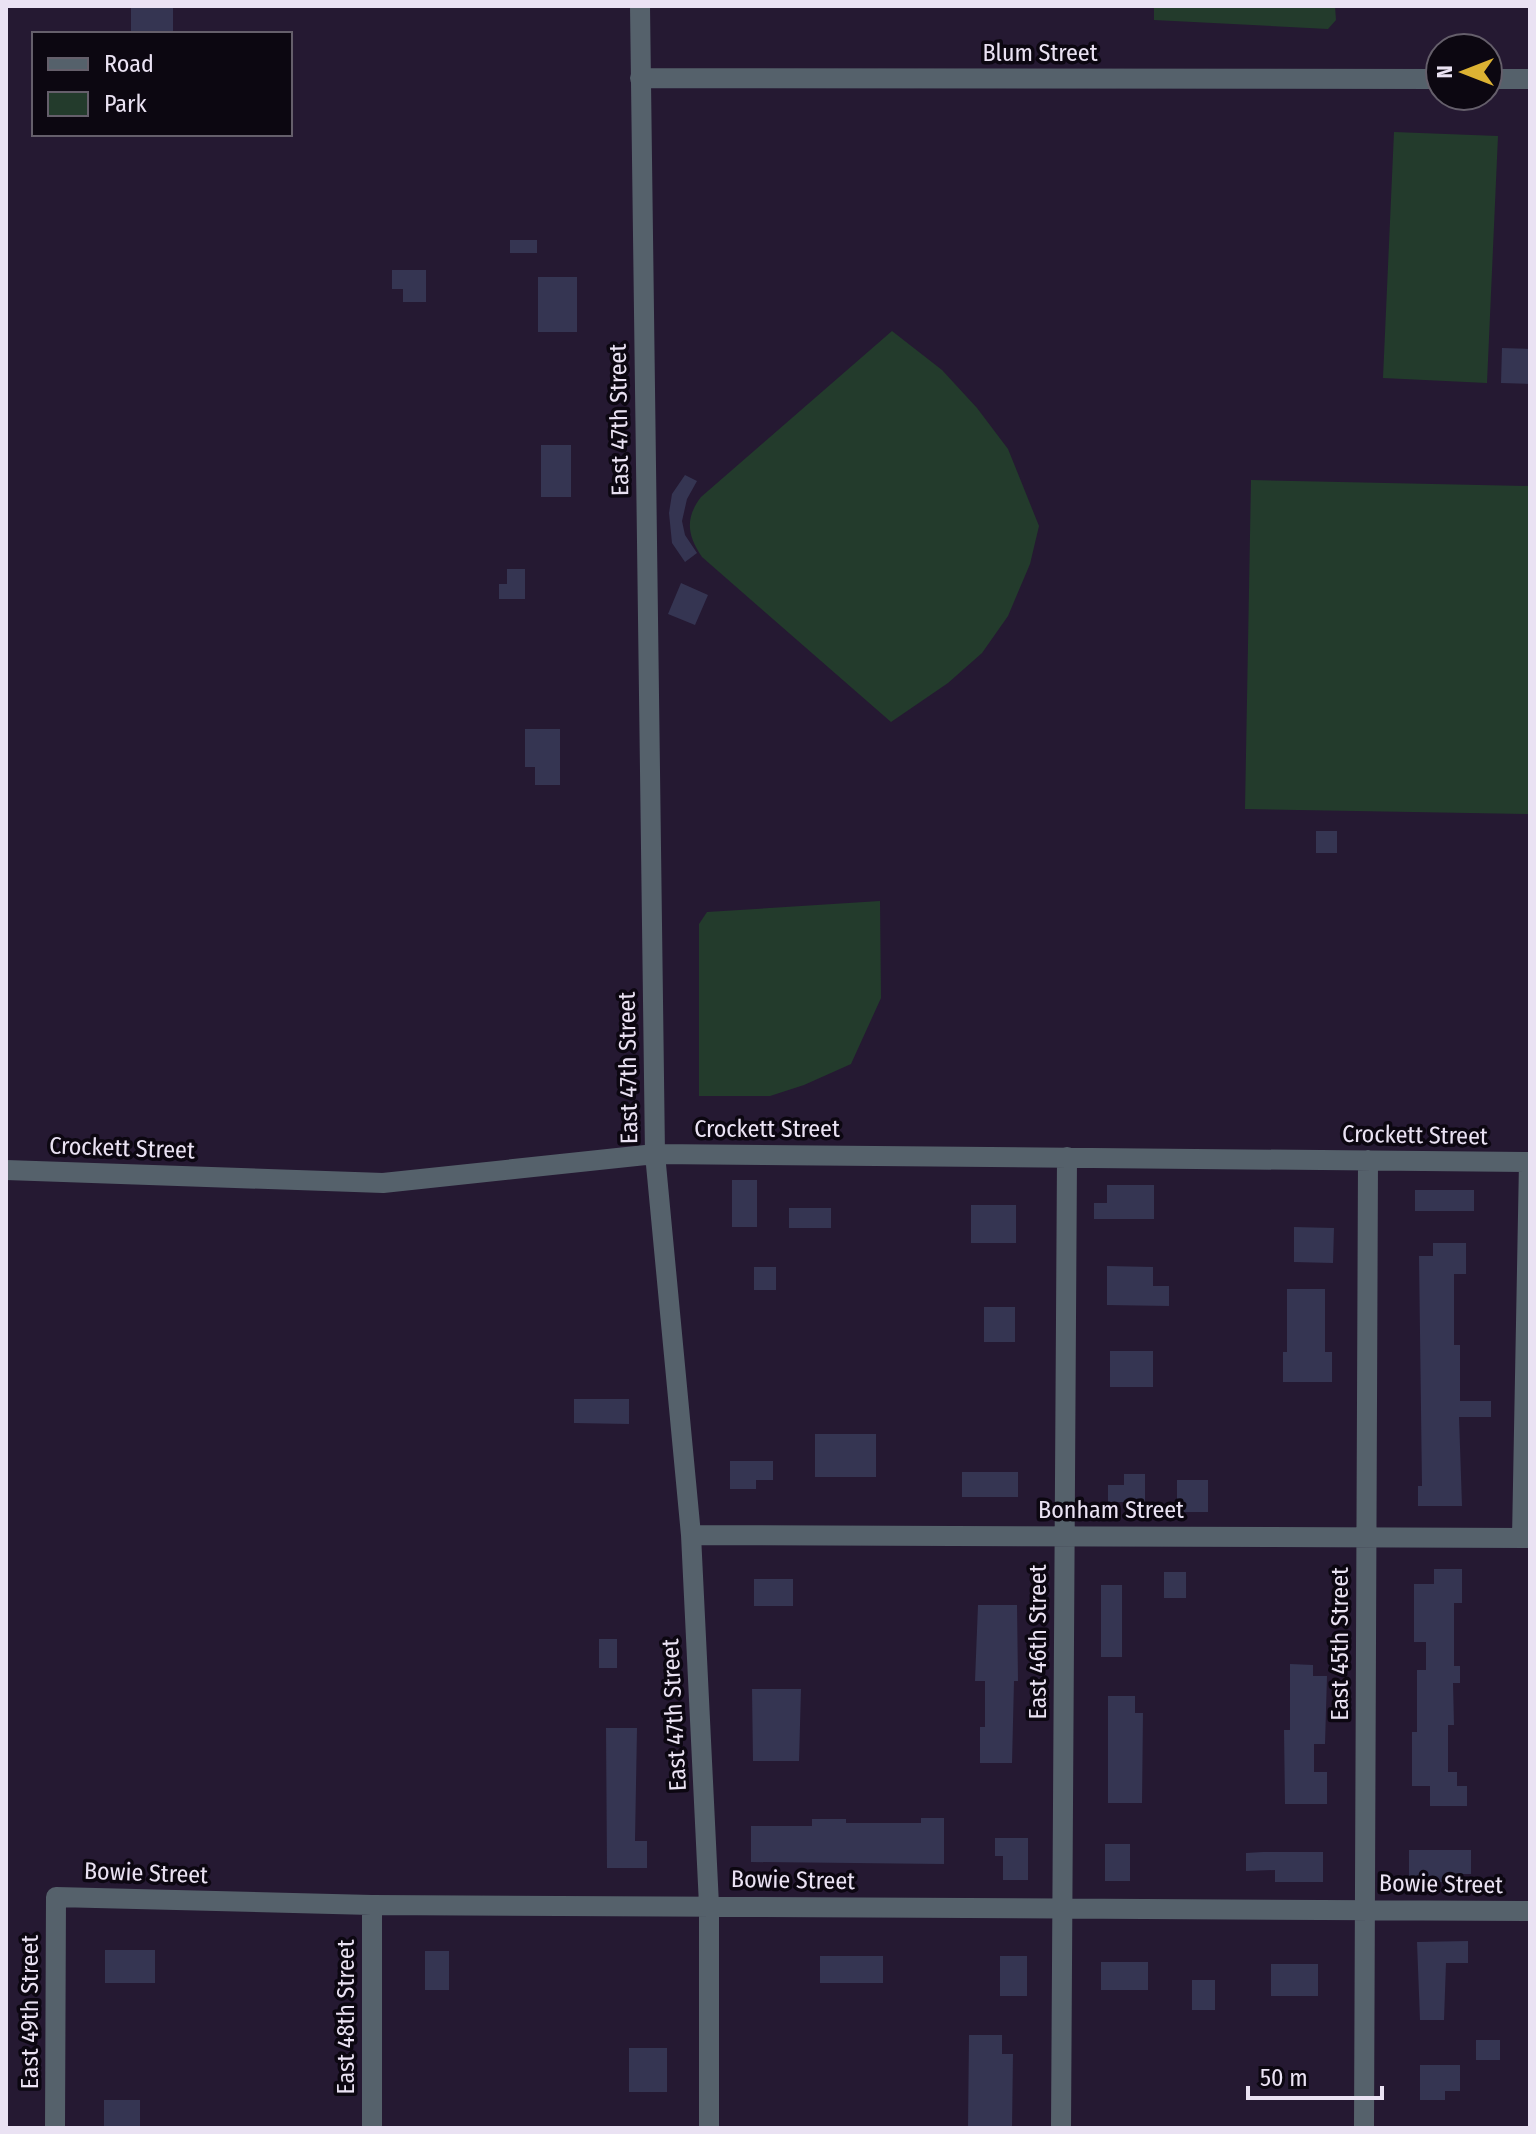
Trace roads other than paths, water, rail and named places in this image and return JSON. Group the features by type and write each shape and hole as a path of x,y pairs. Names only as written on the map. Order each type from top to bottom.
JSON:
{"street":[{"name":"East 47th Street","path":"640,6 655,1154 691,1535 709,1905 709,2128"},
{"name":"Blum Street","path":"640,78 1424,79"},
{"path":"1504,79 1530,79"},
{"name":"Crockett Street","path":"6,1170 383,1183 655,1154 1530,1162"},
{"name":"East 46th Street","path":"1061,2128 1067,1157"},
{"name":"East 45th Street","path":"1364,2128 1368,1160"},
{"path":"1526,1538 1530,1162"},
{"name":"Bonham Street","path":"691,1535 1526,1538"},
{"name":"Bowie Street","path":"56,1897 372,1905 1530,1911"},
{"name":"East 49th Street","path":"55,2128 56,1897"},
{"name":"East 48th Street","path":"372,1905 372,2128"}]}
